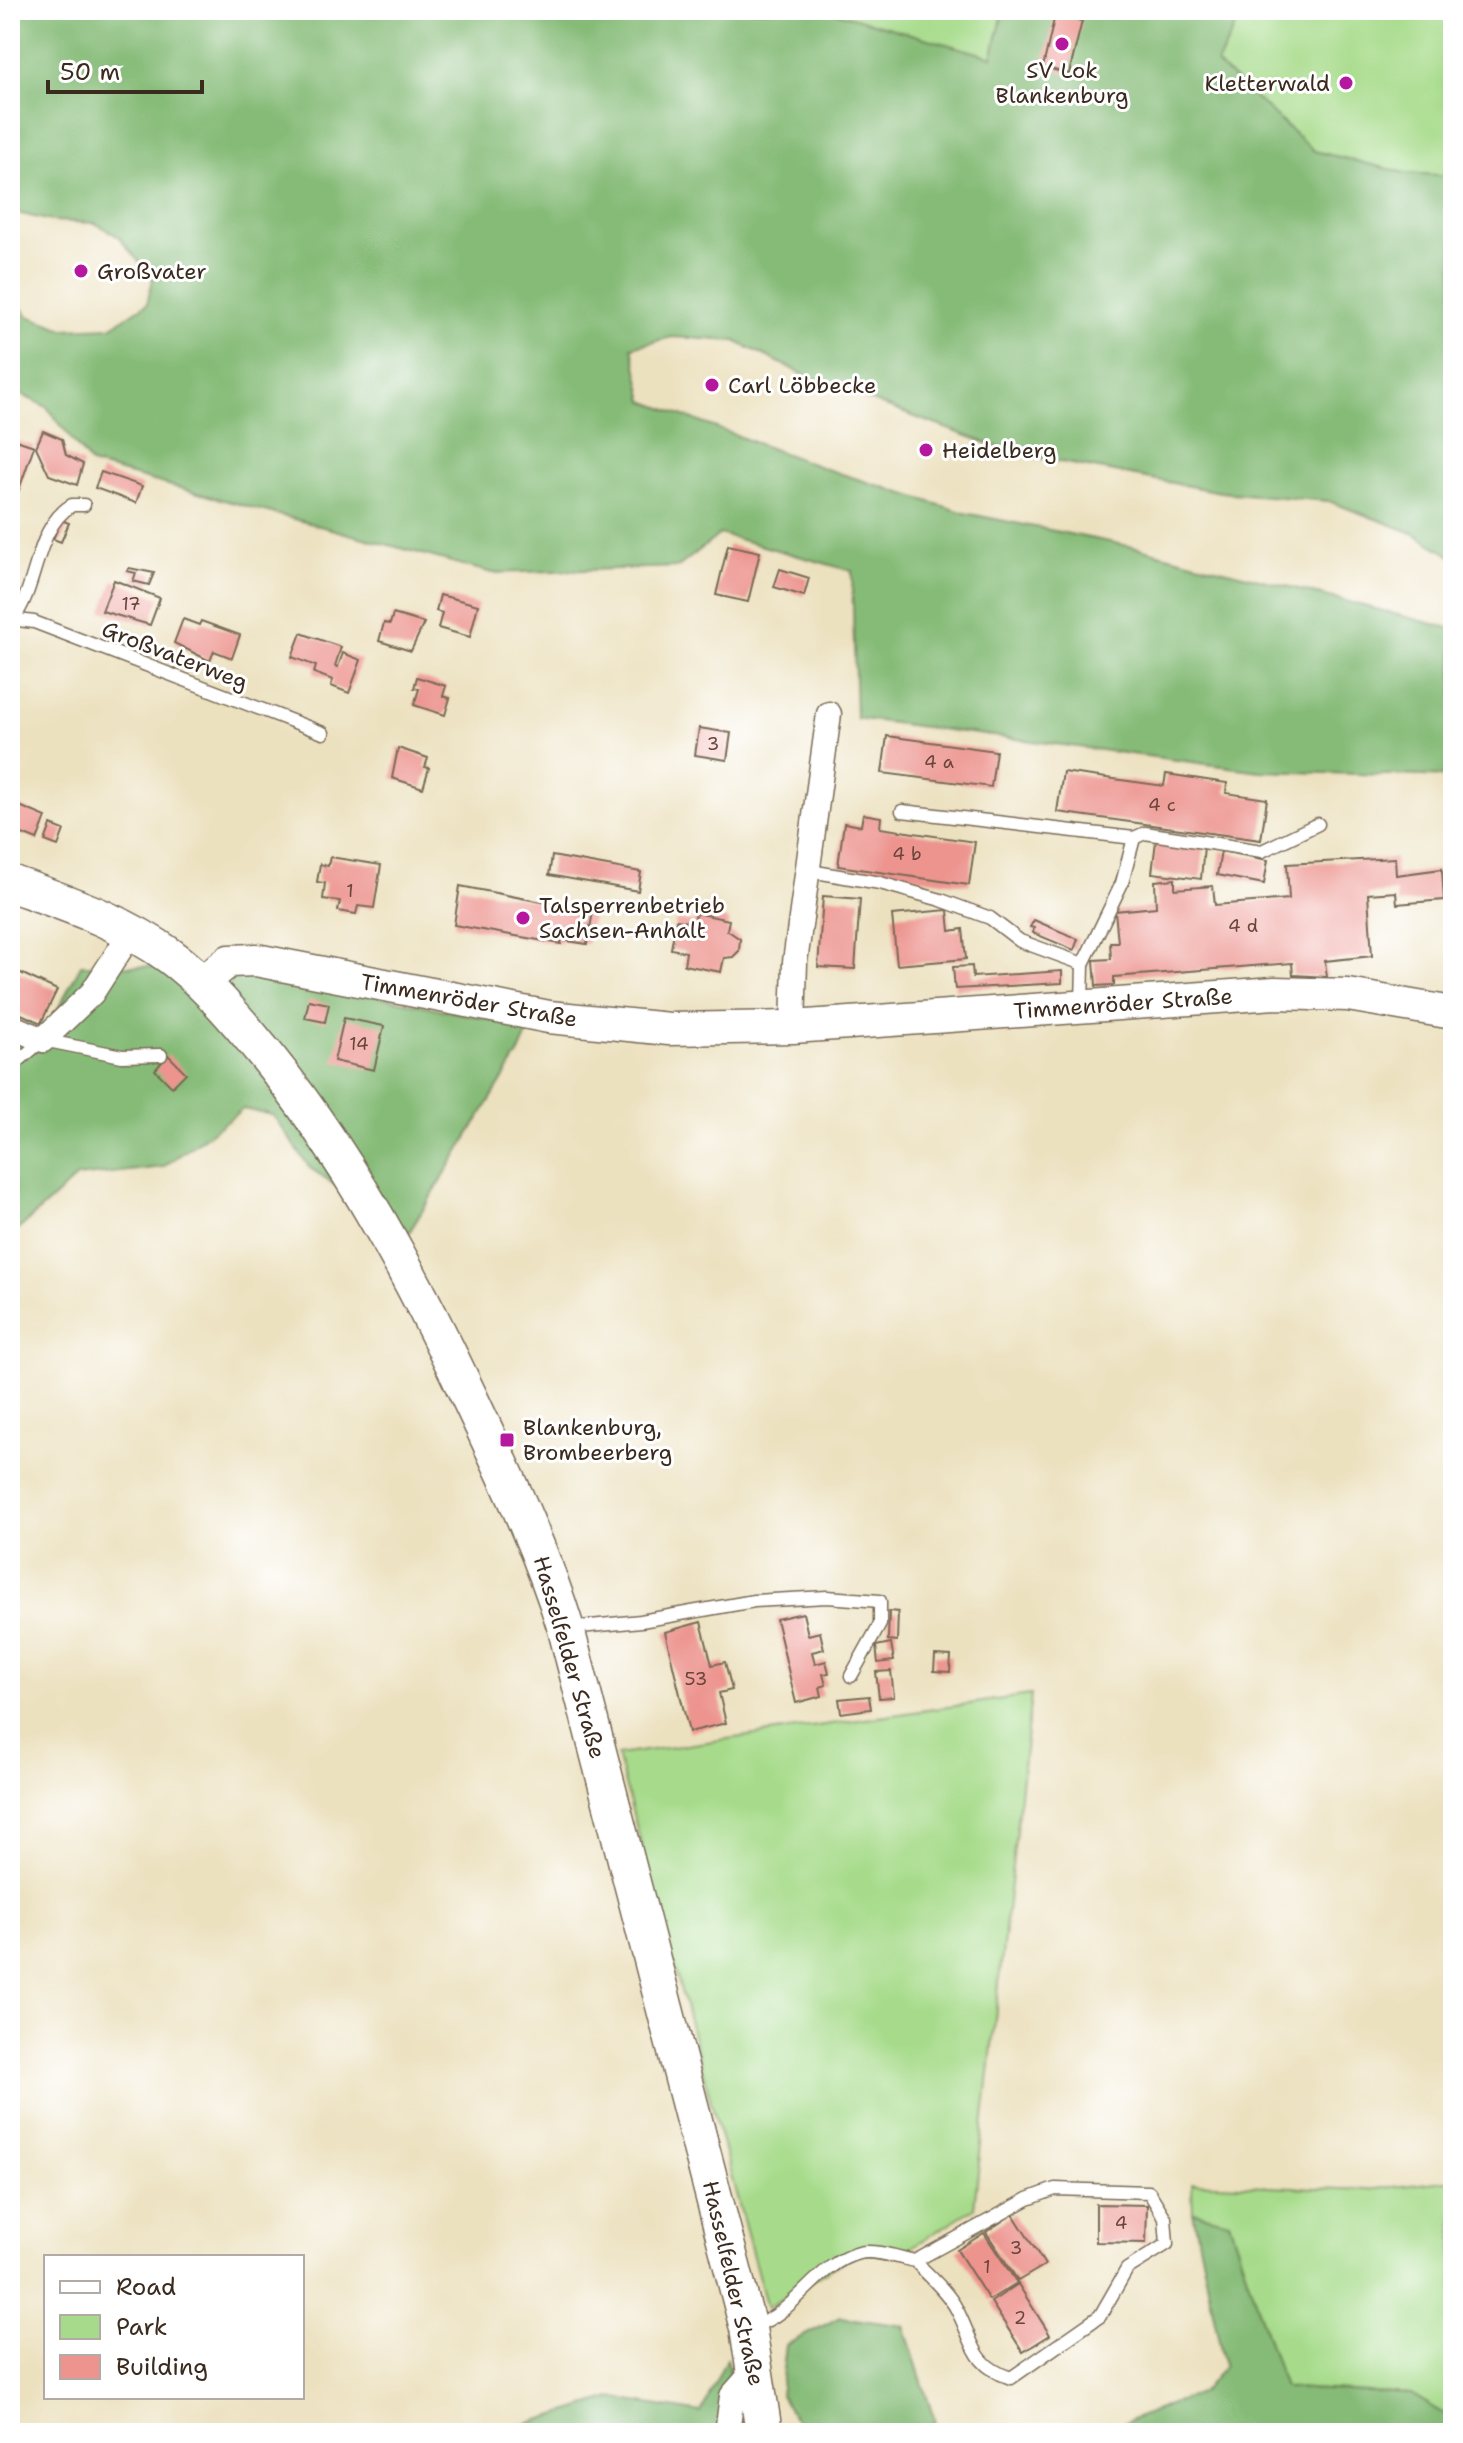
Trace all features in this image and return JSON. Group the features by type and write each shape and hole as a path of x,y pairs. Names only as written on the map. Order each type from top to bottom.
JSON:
{"main road":[{"name":"Hasselfelder Straße","path":"10,883 132,931 203,982 298,1096 399,1259 462,1383 527,1522 566,1629 748,2328 764,2433"},
{"name":"Timmenröder Straße","path":"203,982 229,961 256,960 496,1008 602,1024 712,1030 1311,993 1385,1000 1453,1013"}],"street":[{"path":"793,1027 795,962 810,871 829,714"},
{"path":"10,1026 43,1040 92,993 132,931"},
{"path":"727,2433 732,2396 756,2369"}],"lane":[{"name":"Großvaterweg","path":"84,505 72,505 54,520 28,594 11,619 34,622 323,733"},
{"path":"902,811 1134,838 1145,833 1262,851 1318,824"},
{"path":"1082,1005 1083,964 1122,883 1134,838"},
{"path":"810,871 880,883 941,900 990,918 1020,941 1083,964"},
{"path":"10,1068 43,1040 122,1056 161,1055"},
{"path":"566,1629 641,1621 754,1601 827,1597 880,1601 880,1624 851,1676"},
{"path":"748,2328 773,2321 817,2277 860,2253 915,2261 1028,2199 1055,2189 1149,2192 1165,2218 1167,2244 1127,2269 1100,2316 1011,2378 989,2371 969,2339 955,2306 915,2261"}],"green space":[{"name":"Heidelberg","path":"10,10 827,10 992,57 1004,10 1089,10 1111,18 1114,10 1243,10 1217,64 1314,151 1405,173 1453,176 1453,557 1413,533 1328,501 1220,492 1014,453 819,382 735,341 672,337 632,347 644,401 823,468 965,513 1139,548 1453,629 1453,777 1260,771 856,718 852,571 720,534 678,567 492,573 91,464 47,407 10,389 10,293 28,316 64,329 110,327 147,304 153,279 119,237 95,223 52,221 17,213 10,217"},
{"path":"820,10 1004,10 992,57"},
{"name":"Kletterwald","path":"1243,10 1453,10 1453,176 1405,173 1314,151 1217,64"},
{"path":"81,965 167,967 287,977 530,1028 519,1053 408,1234 310,1168 273,1115 243,1109 163,1167 77,1177 10,1237 10,1037 49,1026"},
{"path":"1031,1695 974,2208 908,2249 871,2244 767,2308 617,1755"},
{"path":"1453,2180 1453,2419 1411,2394 1284,2388 1229,2221 1193,2212 1192,2183 1367,2190"},
{"path":"1193,2212 1229,2221 1284,2388 1411,2394 1453,2419 1453,2433 1099,2433 1202,2392 1224,2366"},
{"path":"840,2317 904,2326 935,2422 913,2433 804,2433 780,2395 786,2345"},
{"path":"726,2359 749,2433 496,2433 612,2398 701,2413"}],"building":[{"name":"SV Lok Blankenburg","path":"1055,15 1082,21 1069,74 1043,67"},
{"path":"43,431 62,439 66,455 83,464 77,485 49,475 36,447"},
{"path":"10,438 34,446 12,510 10,510"},
{"path":"101,472 142,486 136,503 95,488"},
{"path":"61,520 69,523 61,542 53,539"},
{"path":"728,545 760,552 748,602 716,595"},
{"path":"129,568 154,573 149,585 133,581 136,573 127,571"},
{"path":"780,569 809,578 804,596 774,587"},
{"path":"114,580 160,598 150,625 102,611"},
{"path":"440,595 478,605 470,637 438,628 442,613 436,611"},
{"path":"393,614 424,623 411,651 379,641 384,623 390,624"},
{"path":"183,619 199,625 201,621 240,635 232,658 214,651 210,661 174,643"},
{"path":"301,633 341,647 335,666 338,667 343,653 361,660 349,693 331,686 333,680 314,673 316,666 292,657"},
{"path":"417,677 446,686 443,696 450,698 445,715 414,705 419,689 414,688"},
{"path":"699,728 731,733 727,760 695,755"},
{"path":"887,736 996,751 991,787 882,773"},
{"path":"398,748 428,758 425,767 429,768 423,788 392,778"},
{"path":"1063,772 1164,786 1166,774 1227,783 1226,793 1267,799 1261,840 1057,812"},
{"path":"10,802 46,817 37,840 10,829"},
{"path":"863,814 881,817 880,828 975,842 969,885 838,866 844,823 861,826"},
{"path":"51,825 64,830 58,846 45,841"},
{"path":"1156,841 1204,846 1201,879 1152,873"},
{"path":"1221,851 1268,860 1264,884 1217,875"},
{"path":"552,856 641,872 638,891 549,875"},
{"path":"330,857 381,865 374,908 358,906 356,914 338,911 340,901 323,899 325,883 317,882 320,864 328,866"},
{"path":"1395,858 1396,875 1442,869 1444,900 1397,904 1396,892 1368,894 1372,956 1325,961 1327,977 1293,975 1292,963 1114,977 1114,985 1096,986 1094,960 1111,959 1110,942 1118,942 1115,911 1156,907 1155,881 1175,879 1175,889 1213,886 1215,905 1289,899 1287,864"},
{"name":"Talsperrenbetrieb Sachsen-Anhalt","path":"460,886 593,912 587,944 561,940 561,944 454,925"},
{"path":"823,896 860,899 855,969 818,967"},
{"path":"948,910 950,931 963,929 966,959 897,965 892,915"},
{"path":"696,913 729,920 727,930 740,939 739,951 733,957 724,958 721,972 684,965 686,952 671,949 676,920 694,923"},
{"path":"1034,920 1078,939 1074,950 1033,933 1034,928 1030,927"},
{"path":"972,966 973,977 1062,971 1062,983 955,989 953,967"},
{"path":"10,968 57,990 41,1023 10,1009"},
{"path":"309,1000 329,1004 325,1022 305,1018"},
{"path":"344,1018 384,1026 374,1070 334,1061"},
{"path":"168,1055 186,1073 172,1087 155,1070"},
{"path":"889,1611 898,1612 897,1641 888,1640"},
{"path":"803,1613 808,1635 820,1632 824,1649 812,1652 815,1664 826,1661 829,1673 823,1674 826,1685 820,1687 822,1696 796,1703 776,1619"},
{"path":"701,1622 712,1665 725,1662 732,1690 719,1693 726,1723 689,1732 665,1632"},
{"path":"891,1643 894,1661 878,1663 876,1646"},
{"path":"935,1655 951,1656 950,1672 934,1671"},
{"path":"891,1671 894,1697 879,1698 876,1672"},
{"path":"869,1696 871,1709 841,1713 839,1699"},
{"path":"1096,2204 1147,2205 1146,2243 1096,2242"},
{"path":"1013,2214 1045,2265 1018,2281 986,2232"},
{"path":"984,2233 1017,2283 989,2300 957,2250"},
{"path":"1018,2284 1050,2335 1023,2352 991,2302"}],"place":[{"name":"SV Lok Blankenburg","path":"1062,44"},
{"name":"Kletterwald","path":"1346,83"},
{"name":"Großvater","path":"81,271"},
{"name":"Carl Löbbecke","path":"712,385"},
{"name":"Heidelberg","path":"926,450"},
{"name":"Talsperrenbetrieb Sachsen-Anhalt","path":"523,918"},
{"name":"Blankenburg, Brombeerberg","path":"507,1440"}]}
